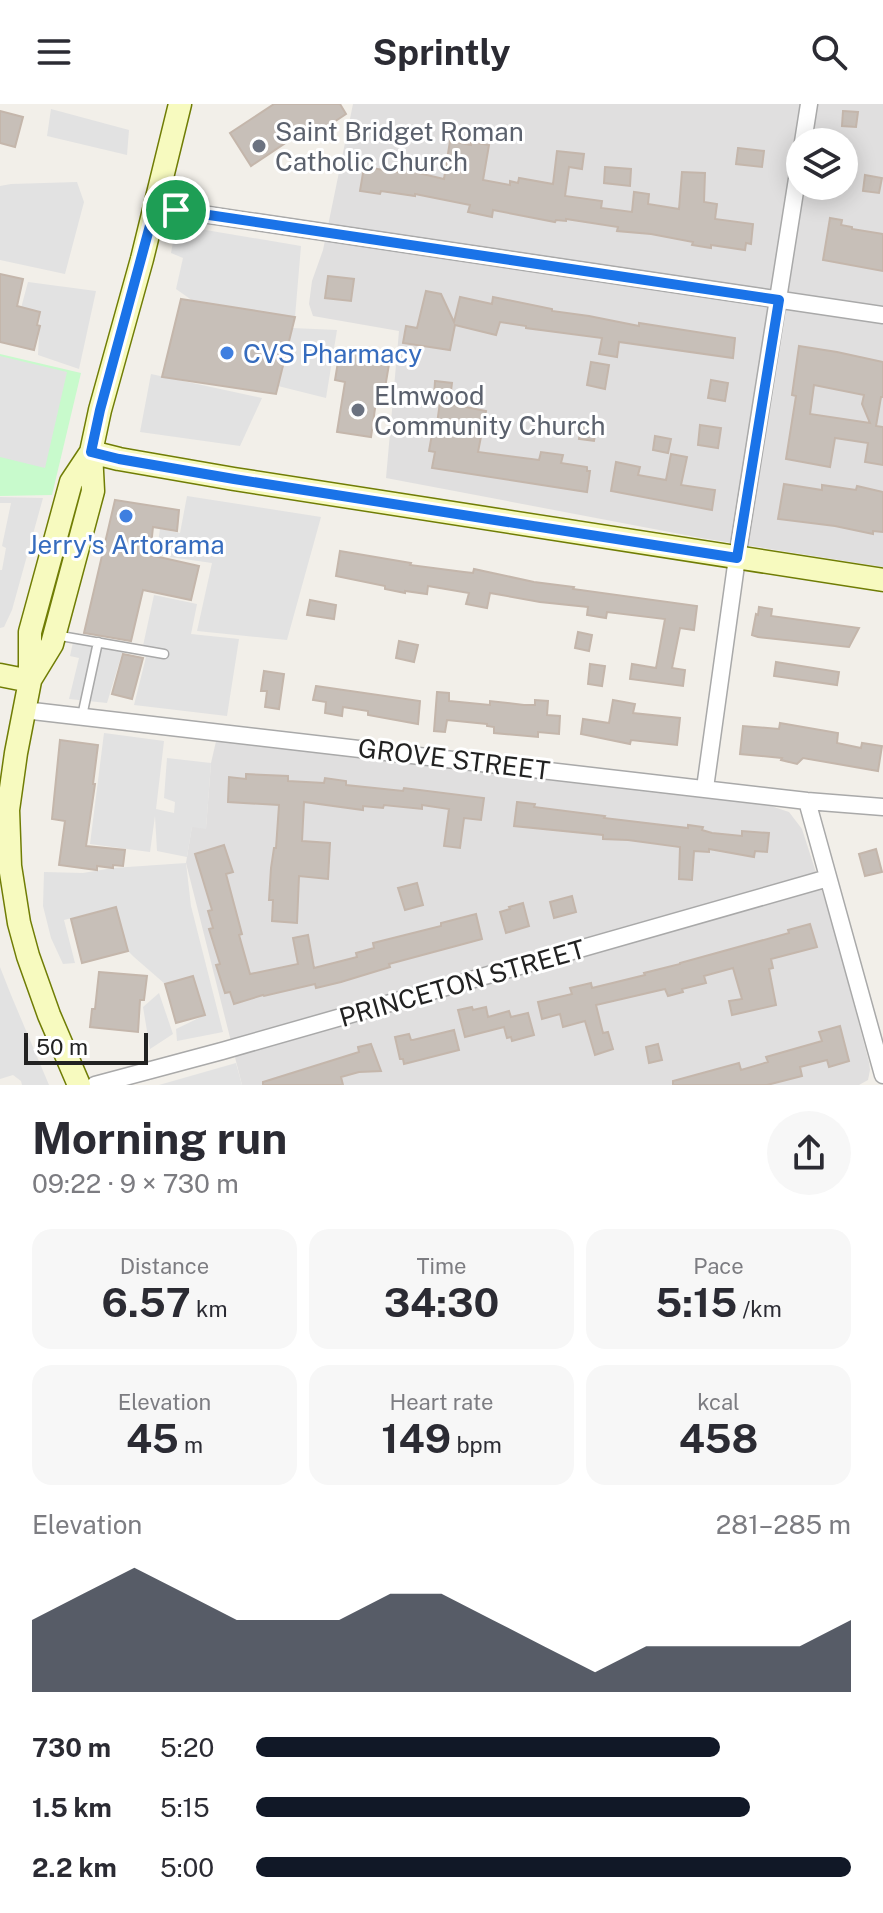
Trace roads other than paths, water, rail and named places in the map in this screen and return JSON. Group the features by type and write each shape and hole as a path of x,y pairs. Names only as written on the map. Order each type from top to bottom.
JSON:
{"main road":[{"path":"30,681 52,644 93,491 91,452 100,410 180,104"},
{"path":"91,452 234,479 883,580"},
{"path":"79,1085 49,1015 19,923 10,866 8,810 30,681 30,632 71,482 91,452"},
{"path":"0,675 30,681"}],"street":[{"path":"805,128 809,104"},
{"path":"705,788 737,558 794,200"},
{"path":"155,207 883,315"},
{"name":"GROVE STREET","path":"24,710 807,801 883,807"},
{"path":"807,801 883,1075"},
{"name":"PRINCETON STREET","path":"95,1085 828,878"}],"lane":[{"path":"54,635 164,654"},
{"path":"82,716 98,642"}],"place":[{"name":"Saint Bridget Roman Catholic Church","path":"259,146"},
{"name":"CVS Pharmacy","path":"227,353"},
{"name":"Elmwood Community Church","path":"358,410"},
{"name":"Jerry's Artorama","path":"126,516"}]}
